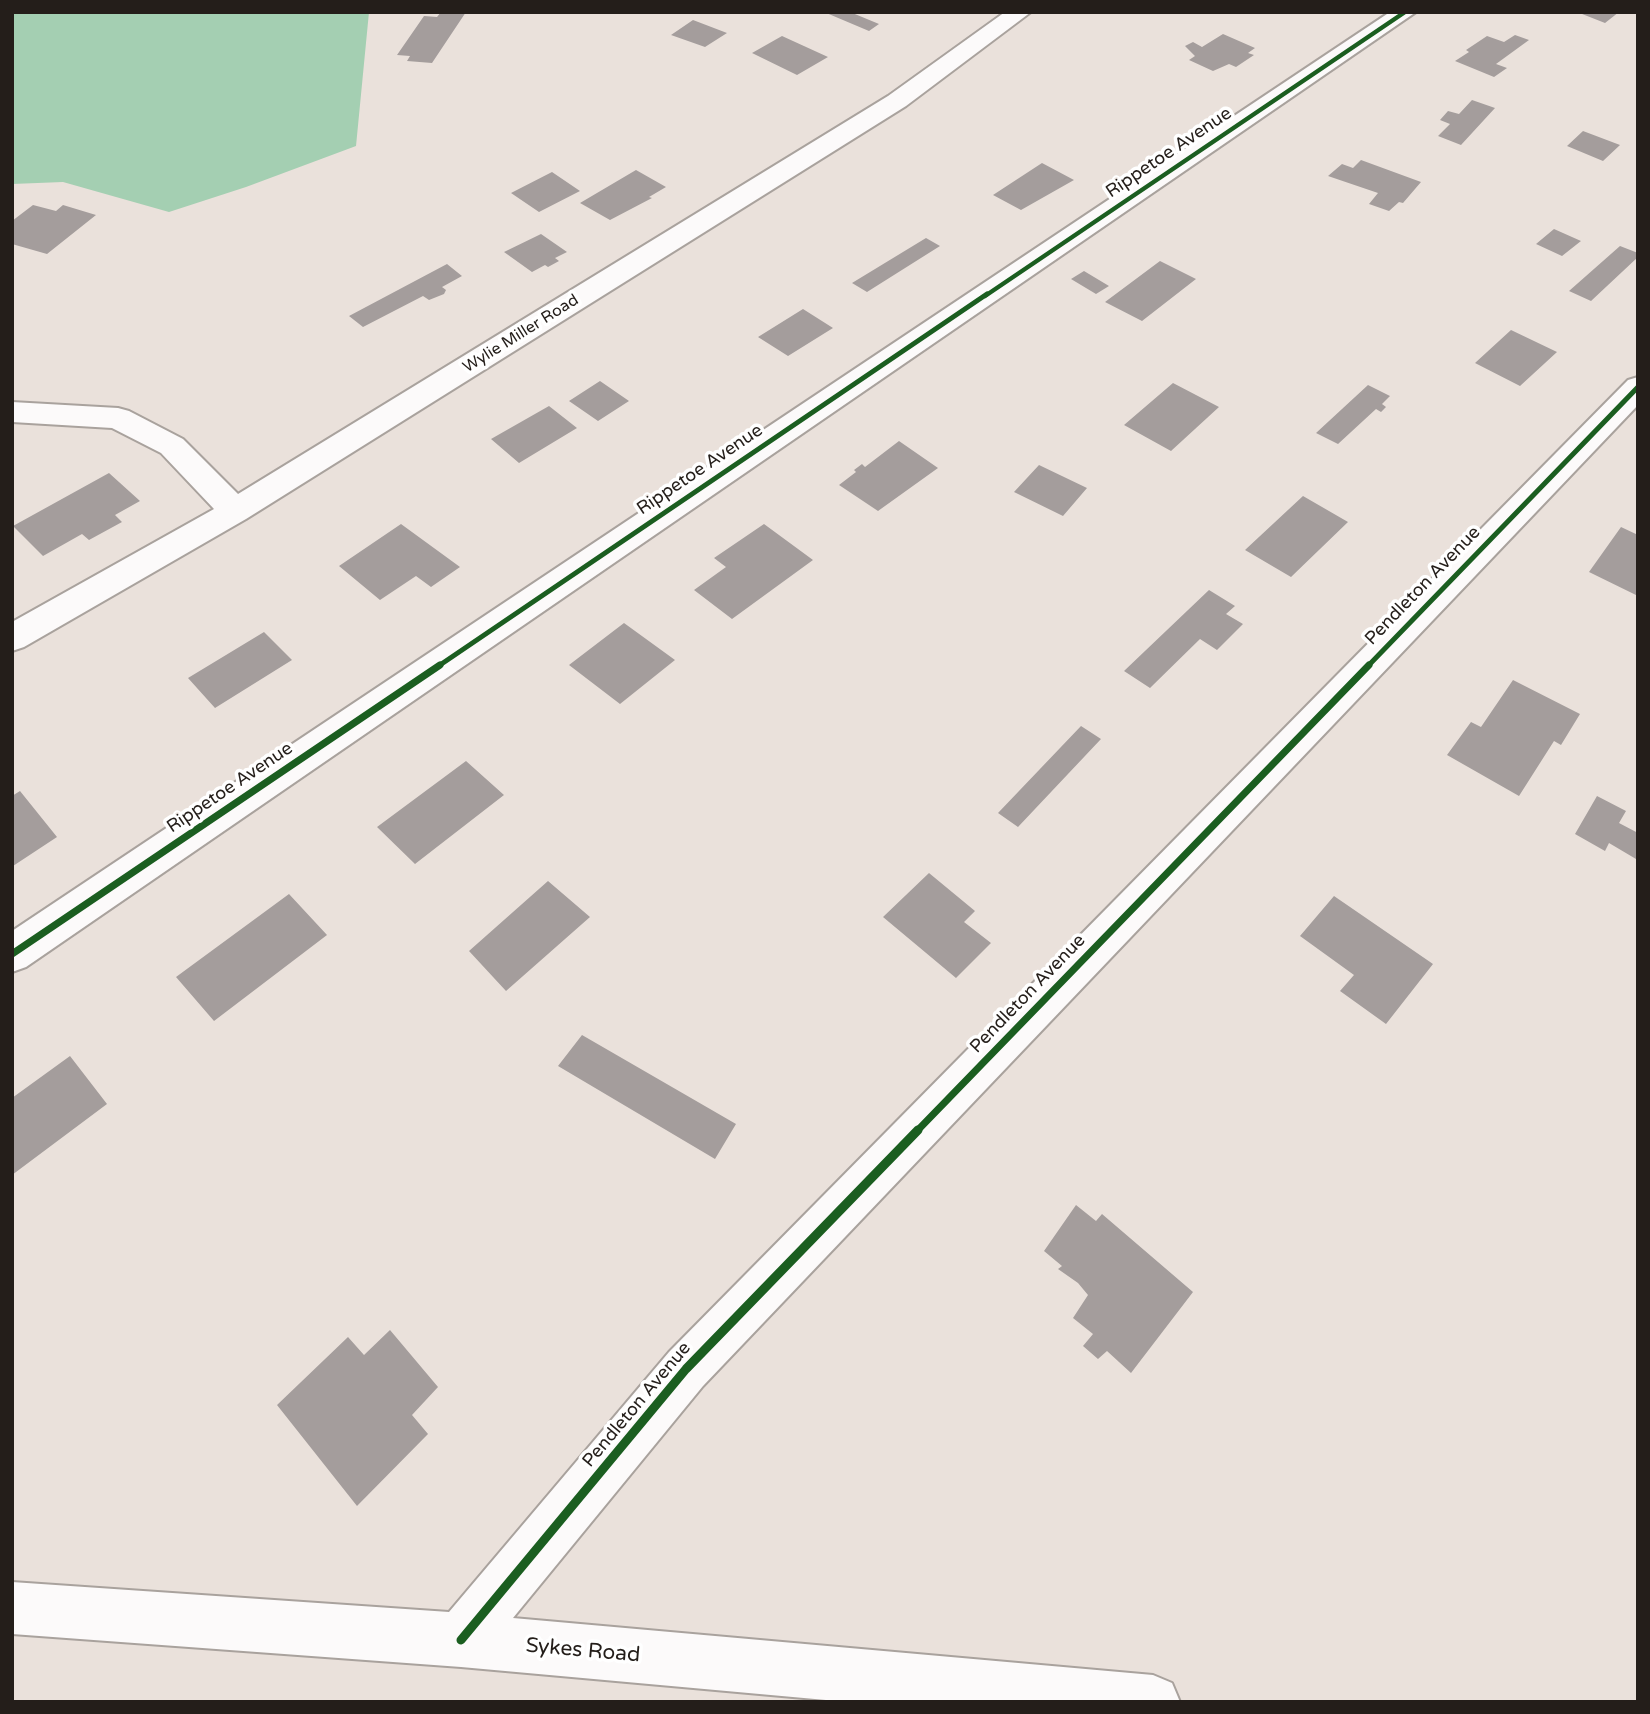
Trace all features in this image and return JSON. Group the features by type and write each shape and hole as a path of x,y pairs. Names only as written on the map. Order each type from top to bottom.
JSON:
{"street":[{"name":"Wylie Miller Road","path":"12,638 235,511 897,101 1020,12"},
{"name":"Rippetoe Avenue","path":"12,954 1405,12"},
{"name":"Pendleton Avenue","path":"461,1640 686,1369 1638,387"},
{"path":"12,411 118,418 172,446 235,511"},
{"name":"Sykes Road","path":"12,1608 461,1640 1153,1702"}],"green space":[{"path":"12,12 369,12 356,146 169,212 63,182 12,184"}],"building":[{"path":"441,12 466,12 432,63 407,61 410,56 397,55 424,16 437,17"},
{"path":"824,12 850,12 879,24 869,31"},
{"path":"1577,12 1619,12 1605,23"},
{"path":"693,20 727,33 705,47 671,35"},
{"path":"1223,34 1255,48 1248,53 1254,55 1236,67 1229,64 1213,71 1189,60 1195,56 1185,46 1193,42 1202,47"},
{"path":"1515,35 1529,40 1496,64 1507,68 1494,77 1455,61 1487,36 1504,42"},
{"path":"782,36 828,57 797,75 752,53"},
{"path":"1472,100 1495,108 1461,145 1438,136 1450,124 1440,120 1448,111 1459,114"},
{"path":"1583,131 1620,145 1603,161 1567,146"},
{"path":"1361,160 1421,182 1403,203 1399,202 1389,211 1369,204 1378,193 1328,176 1342,164 1353,168"},
{"path":"1042,163 1074,180 1021,210 993,195"},
{"path":"636,170 666,187 649,197 652,198 610,220 580,203"},
{"path":"552,172 580,191 539,212 511,193"},
{"path":"33,205 56,211 63,205 96,215 47,254 12,244 12,221"},
{"path":"1554,229 1581,241 1562,256 1536,244"},
{"path":"541,234 567,252 555,258 559,261 548,267 545,265 532,272 504,252"},
{"path":"926,238 940,246 867,292 852,283"},
{"path":"1620,246 1638,253 1638,257 1591,301 1569,291"},
{"path":"1160,261 1196,279 1142,321 1105,302"},
{"path":"447,264 462,276 442,287 446,290 444,294 429,300 423,296 363,327 349,316"},
{"path":"1084,271 1109,286 1096,294 1071,279"},
{"path":"803,309 833,328 788,356 758,337"},
{"path":"1511,330 1557,352 1520,386 1475,363"},
{"path":"600,381 629,401 598,421 569,401"},
{"path":"1173,383 1219,407 1171,451 1124,425"},
{"path":"1368,385 1390,396 1382,404 1386,407 1381,412 1376,409 1338,444 1316,433"},
{"path":"549,406 577,428 519,463 491,439"},
{"path":"899,441 938,468 878,511 839,485 862,464 865,467"},
{"path":"1039,465 1087,488 1063,516 1014,492"},
{"path":"109,473 140,501 115,515 122,522 89,540 82,534 43,556 13,526"},
{"path":"1303,496 1348,522 1291,577 1245,550"},
{"path":"401,524 460,567 431,587 416,576 380,600 339,566"},
{"path":"764,524 813,560 732,619 694,590 726,567 714,558"},
{"path":"1621,527 1638,535 1638,596 1589,572"},
{"path":"1209,590 1235,606 1226,614 1243,624 1217,650 1200,639 1150,688 1124,671"},
{"path":"624,623 675,660 620,704 569,665"},
{"path":"264,632 292,660 215,708 188,678"},
{"path":"1513,680 1580,714 1561,745 1554,741 1519,796 1447,755 1471,722 1481,727"},
{"path":"1081,726 1101,739 1018,827 998,813"},
{"path":"466,761 504,795 415,864 377,827"},
{"path":"20,791 57,837 13,866 12,796"},
{"path":"1597,796 1626,811 1619,823 1638,833 1636,859 1609,843 1605,851 1575,834"},
{"path":"929,873 975,911 964,922 991,943 956,978 883,917"},
{"path":"548,881 590,917 506,991 469,951"},
{"path":"289,894 327,935 214,1021 176,977"},
{"path":"1334,896 1433,964 1386,1024 1340,991 1354,975 1300,936"},
{"path":"582,1035 736,1124 715,1159 558,1066"},
{"path":"70,1056 107,1104 12,1175 12,1098"},
{"path":"1076,1205 1096,1221 1102,1214 1193,1292 1131,1373 1107,1351 1098,1359 1083,1346 1093,1334 1073,1318 1088,1295 1078,1283 1058,1269 1062,1266 1044,1251"},
{"path":"390,1330 438,1387 412,1415 428,1434 357,1506 277,1405 348,1337 364,1355"}],"cycle path":[{"path":"12,954 1405,12"},
{"path":"461,1640 686,1369 1638,387"}]}
